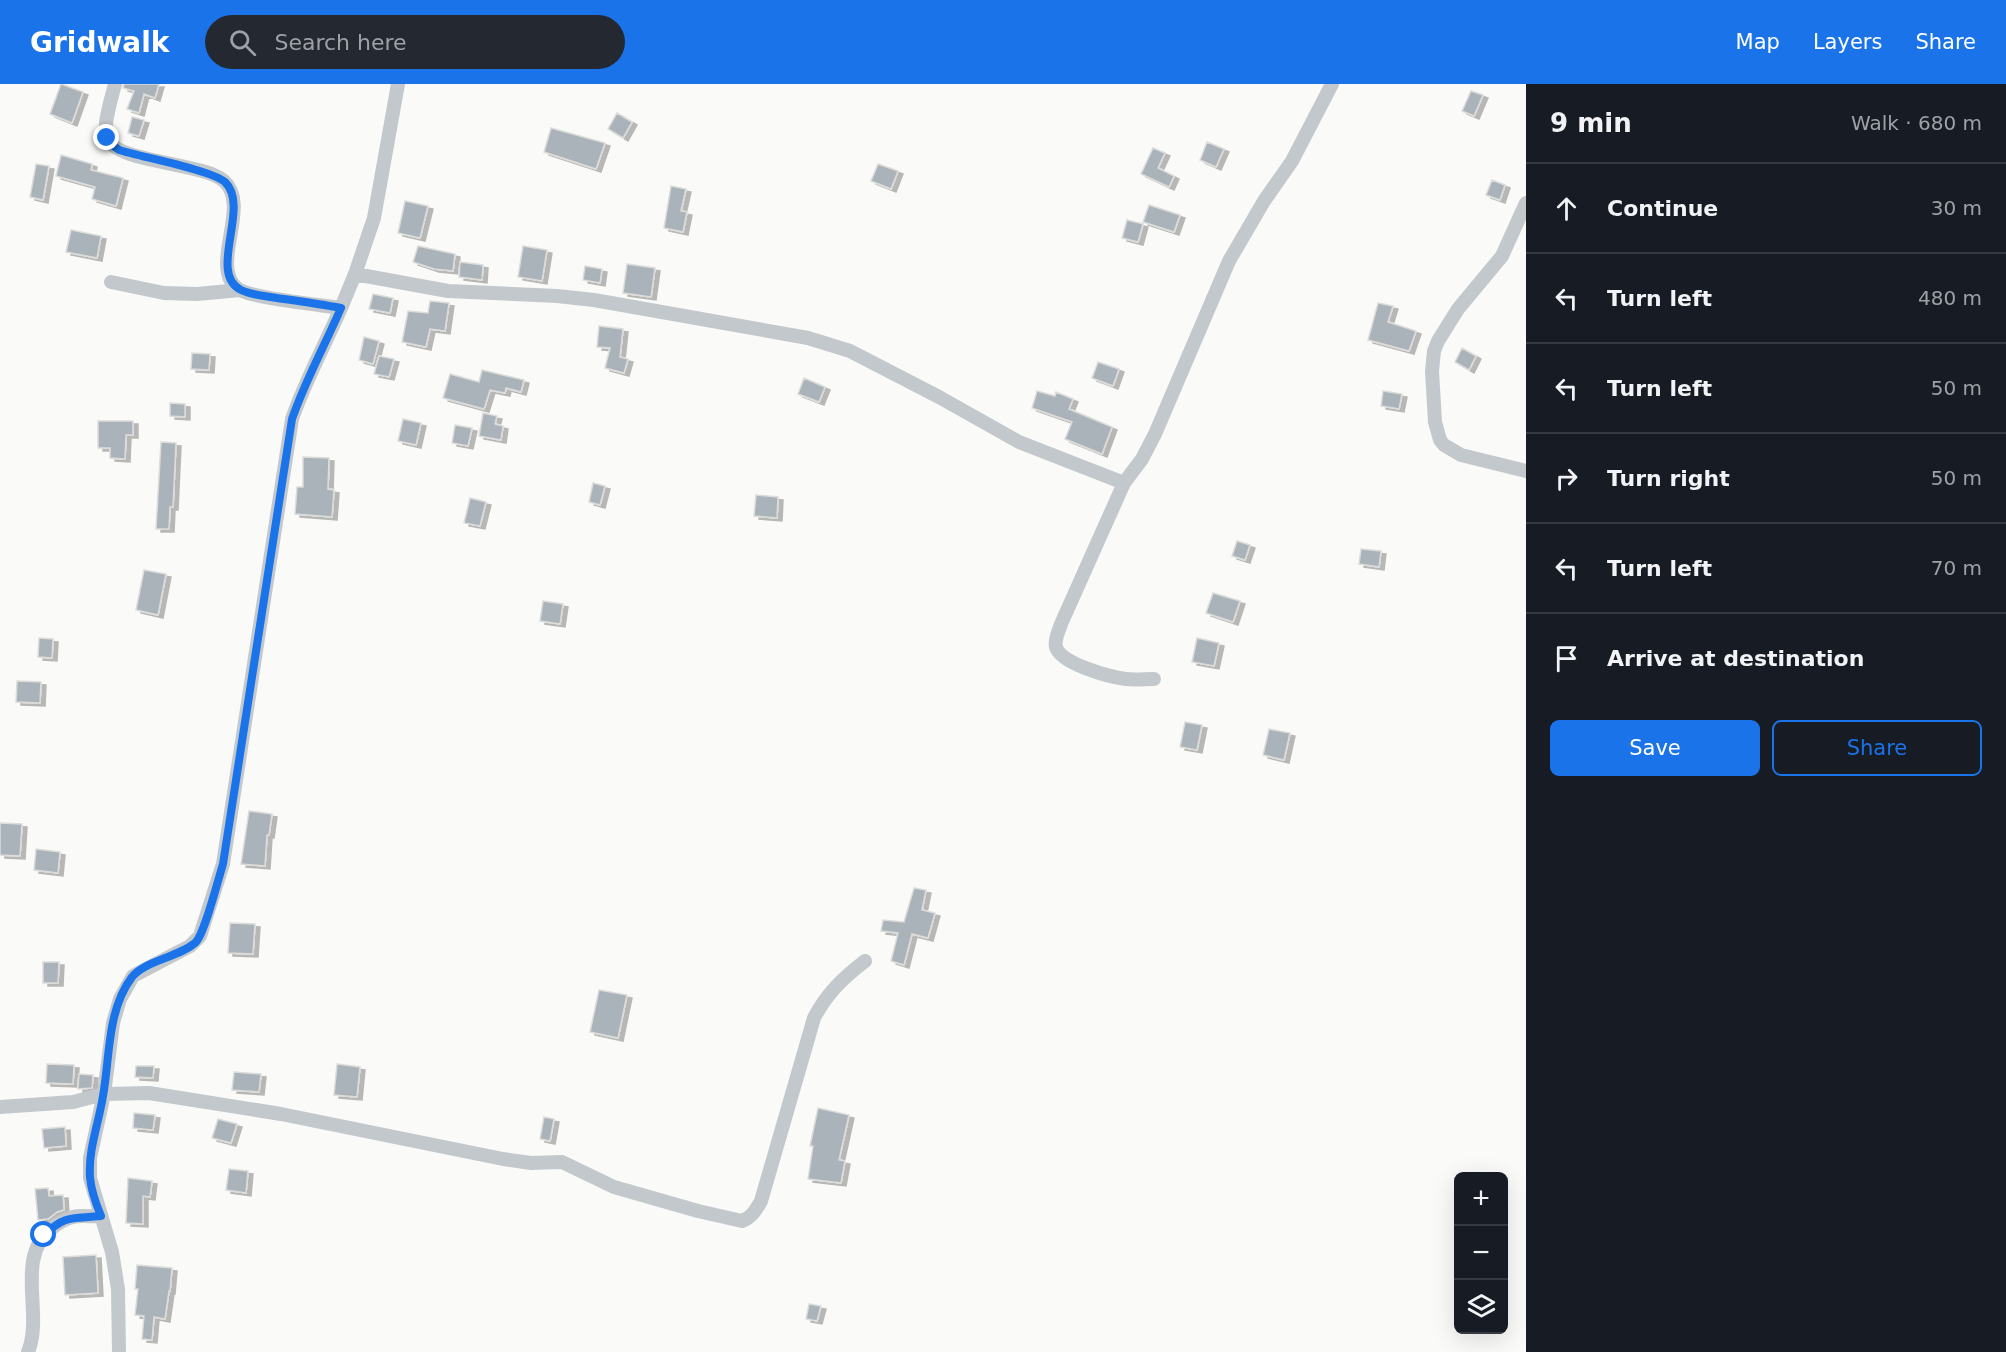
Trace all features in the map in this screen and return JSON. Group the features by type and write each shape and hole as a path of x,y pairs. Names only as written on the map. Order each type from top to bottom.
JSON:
{"street":[{"path":"115,84 106,135 111,144 127,153 218,177 229,186 234,200 234,213 228,253 228,271 240,290"},
{"path":"119,1352 118,1289 112,1252 90,1178 90,1158 104,1094 113,1023 120,999 133,976 190,946 200,936 223,864 292,419 302,388 319,359 355,274 374,218 398,84"},
{"path":"1154,679 1125,679 1074,663 1062,655 1057,648 1056,640 1124,483 1142,459 1155,434 1229,261 1264,201 1292,161 1332,84"},
{"path":"1526,203 1502,256 1458,309 1438,340 1434,351 1432,371 1435,422 1440,440 1444,445 1461,455 1526,471"},
{"path":"355,274 448,291 594,300 808,338 860,355 1019,442 1124,483"},
{"path":"111,282 165,293 197,294 240,290 262,296 341,308"},
{"path":"0,1107 72,1102 104,1094 149,1093 292,1117 503,1159 531,1163 562,1162 614,1186 698,1212 742,1221 754,1213 761,1201 814,1018 822,1002 832,990 865,961"},
{"path":"28,1352 34,1325 32,1282 36,1247 44,1235 61,1221 74,1217 101,1216"}],"building":[{"path":"61,84 83,92 72,123 50,114"},
{"path":"124,84 159,84 155,98 144,94 139,113 127,109 134,91 123,88"},
{"path":"1471,91 1483,95 1474,116 1462,111"},
{"path":"617,113 632,122 623,138 608,129"},
{"path":"132,117 144,120 139,136 128,133"},
{"path":"551,128 605,143 596,169 544,152"},
{"path":"1207,142 1224,149 1216,167 1200,160"},
{"path":"1153,148 1165,153 1158,168 1174,176 1169,187 1141,174"},
{"path":"61,155 92,164 91,170 123,178 116,206 92,199 95,187 56,176"},
{"path":"36,164 49,166 43,200 30,197"},
{"path":"878,164 898,171 891,189 871,181"},
{"path":"1492,180 1505,185 1500,200 1486,195"},
{"path":"671,186 686,189 681,211 687,212 683,232 664,228"},
{"path":"405,201 428,206 420,238 398,233"},
{"path":"1149,205 1180,215 1174,232 1143,222"},
{"path":"1127,220 1143,224 1138,242 1122,238"},
{"path":"71,230 101,236 97,258 66,252"},
{"path":"418,246 455,254 453,271 434,269 413,262"},
{"path":"523,246 547,250 542,281 518,277"},
{"path":"460,262 483,265 482,280 459,277"},
{"path":"627,264 655,268 651,297 623,293"},
{"path":"585,266 602,269 600,283 583,280"},
{"path":"373,294 393,298 390,313 369,309"},
{"path":"430,301 449,303 445,331 430,329 426,347 402,342 408,311 428,313"},
{"path":"1378,303 1393,306 1388,322 1416,331 1409,351 1368,340"},
{"path":"599,326 623,329 620,357 628,359 624,373 605,368 610,348 597,347"},
{"path":"364,337 379,341 373,364 359,360"},
{"path":"1462,348 1476,356 1469,370 1455,362"},
{"path":"192,353 210,354 209,370 191,369"},
{"path":"379,356 394,359 389,377 374,374"},
{"path":"1098,362 1119,369 1113,386 1092,378"},
{"path":"482,370 524,380 521,392 506,388 505,393 490,390 484,409 443,398 450,374 479,382"},
{"path":"804,378 825,387 819,402 798,394"},
{"path":"1037,391 1055,396 1056,392 1073,399 1069,409 1112,427 1102,454 1065,439 1072,422 1032,408"},
{"path":"1383,391 1402,394 1399,409 1381,406"},
{"path":"170,403 185,404 185,417 170,416"},
{"path":"483,413 497,416 495,424 503,426 501,440 479,436"},
{"path":"403,419 421,423 416,445 398,441"},
{"path":"98,421 133,421 133,435 126,435 125,459 110,458 110,448 98,448"},
{"path":"455,425 472,428 468,446 452,443"},
{"path":"161,442 176,443 173,507 170,507 169,529 156,529"},
{"path":"303,457 329,458 328,489 334,490 332,517 295,514 297,487 303,487"},
{"path":"593,483 605,486 600,505 589,502"},
{"path":"756,495 778,497 777,518 754,516"},
{"path":"470,498 486,502 480,526 464,523"},
{"path":"1237,541 1250,545 1245,560 1232,556"},
{"path":"1361,549 1381,551 1379,567 1359,564"},
{"path":"144,570 166,574 158,615 136,610"},
{"path":"1213,593 1240,601 1233,622 1206,613"},
{"path":"543,601 563,604 560,624 540,621"},
{"path":"39,638 53,639 52,658 38,657"},
{"path":"1197,638 1219,643 1214,666 1192,662"},
{"path":"17,681 41,682 40,703 16,702"},
{"path":"1185,722 1202,725 1197,750 1180,747"},
{"path":"1269,729 1290,733 1284,760 1263,755"},
{"path":"249,811 272,814 269,835 267,835 265,866 241,864"},
{"path":"0,823 22,824 20,856 0,855"},
{"path":"36,849 60,852 58,873 34,870"},
{"path":"914,888 926,890 922,910 935,913 928,938 912,934 904,965 891,961 898,933 881,931 883,920 904,922"},
{"path":"230,923 255,924 253,954 228,953"},
{"path":"43,962 59,962 58,983 43,983"},
{"path":"599,990 627,995 618,1038 590,1032"},
{"path":"47,1064 74,1065 73,1084 46,1083"},
{"path":"337,1064 360,1067 357,1097 334,1095"},
{"path":"136,1066 154,1066 153,1078 135,1077"},
{"path":"234,1072 261,1074 259,1092 232,1090"},
{"path":"79,1074 93,1075 92,1088 78,1089"},
{"path":"818,1108 849,1115 839,1160 845,1161 841,1183 808,1179 813,1146 810,1146"},
{"path":"134,1113 155,1115 153,1130 133,1128"},
{"path":"544,1117 554,1119 550,1141 540,1139"},
{"path":"218,1119 237,1124 231,1143 212,1138"},
{"path":"65,1127 66,1146 44,1148 42,1129"},
{"path":"229,1169 248,1171 246,1193 226,1190"},
{"path":"128,1178 152,1181 150,1197 143,1196 143,1224 126,1223"},
{"path":"48,1188 49,1196 63,1195 64,1210 48,1219 38,1220 35,1189"},
{"path":"96,1255 98,1293 65,1295 63,1257"},
{"path":"137,1265 172,1268 165,1319 154,1317 152,1340 142,1339 144,1316 135,1315 138,1289 135,1289"},
{"path":"809,1304 821,1306 817,1321 806,1319"}],"route":[{"path":"44,1235 68,1218 101,1216 90,1178 90,1158 104,1094 113,1023 120,999 133,976 190,946 200,936 205,923 223,864 292,419 302,388 319,359 341,308 262,296 240,290 228,271 228,253 234,213 234,200 229,186 218,177 200,171 119,150 107,138"}]}
